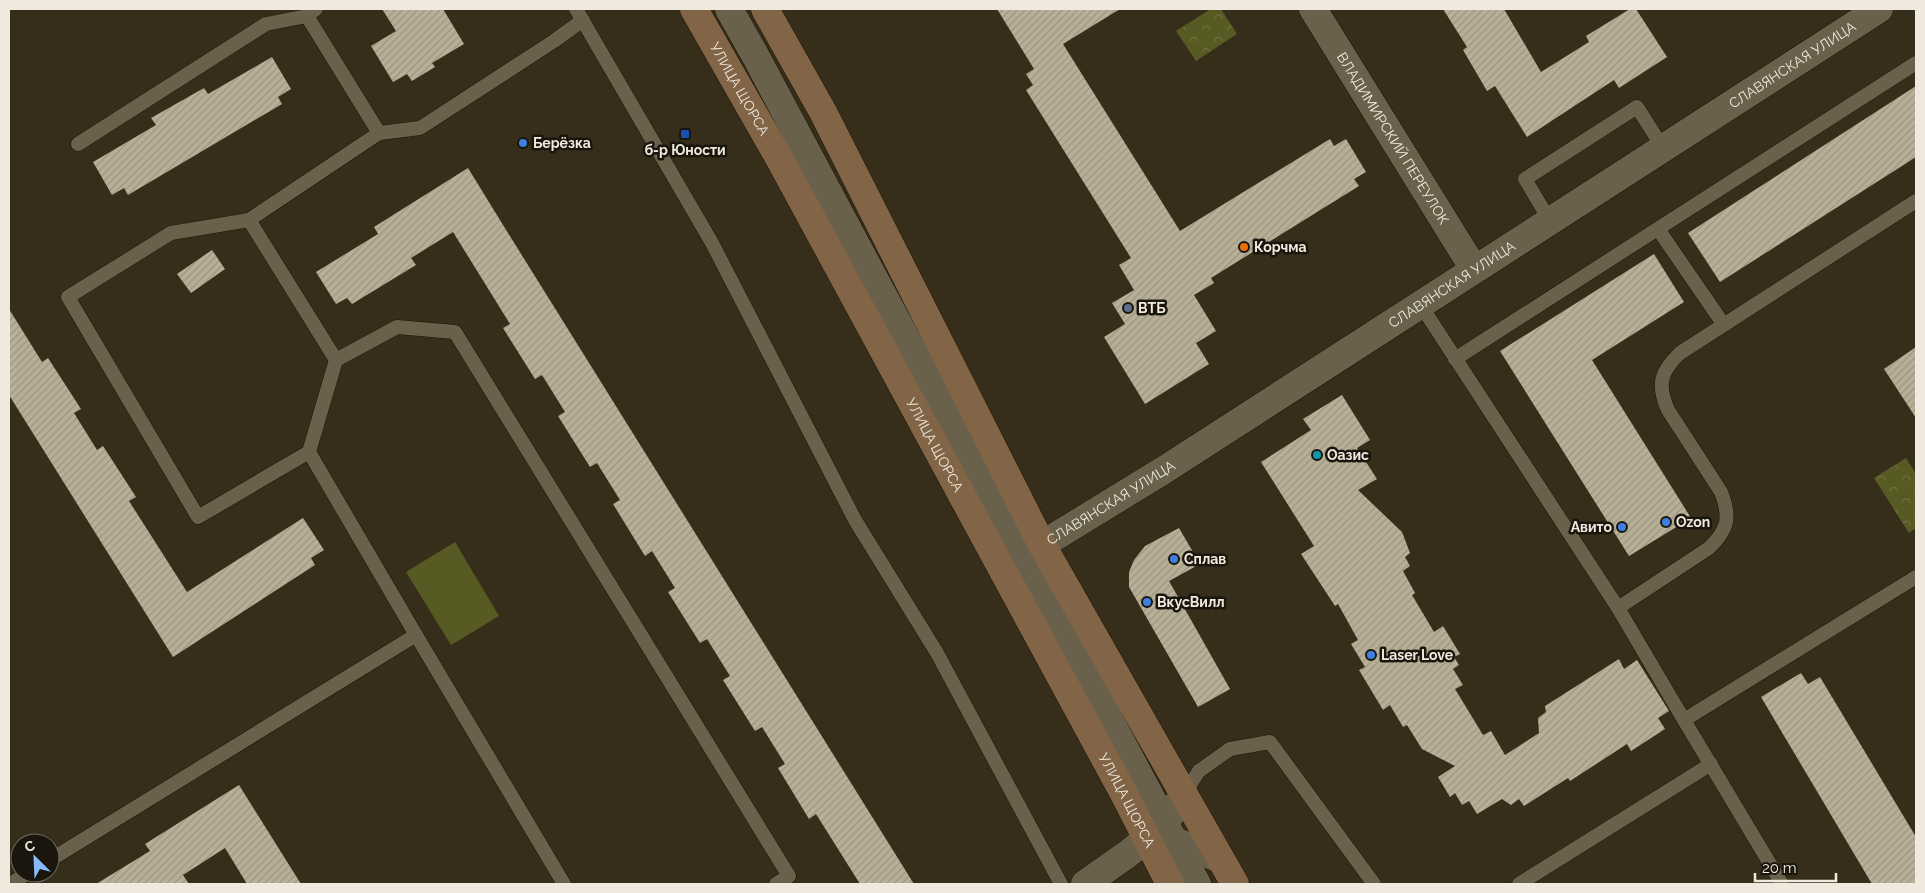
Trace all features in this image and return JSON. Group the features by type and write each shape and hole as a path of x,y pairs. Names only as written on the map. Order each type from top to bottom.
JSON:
{"main road":[{"name":"УЛИЦА ЩОРСА","path":"694,9 779,158 1123,792 1162,834 1170,884"},
{"name":"УЛИЦА ЩОРСА","path":"765,9 823,112 1032,551 1184,794 1234,884"}],"street":[{"name":"УЛИЦА ЩОРСА","path":"729,9 1032,551 1162,834 1197,884"},
{"name":"ВЛАДИМИРСКИЙ ПЕРЕУЛОК","path":"1313,9 1474,269"},
{"name":"СЛАВЯНСКАЯ УЛИЦА","path":"1032,551 1164,470 1879,9"},
{"path":"985,537 1032,551 1028,616"},
{"path":"1085,884 1162,834 1184,794"},
{"path":"1162,834 1220,858"}],"lane":[{"path":"78,144 266,24 312,12 379,133"},
{"path":"776,884 789,876 455,332 397,327 336,360 309,452 198,517 68,297 171,233 249,220 379,133 420,128 554,41 579,14 712,243 855,520 937,653 1062,884"},
{"path":"1455,359 1916,63"},
{"path":"1550,221 1525,179 1637,107 1663,148"},
{"path":"1618,608 1709,548 1720,537 1727,522 1727,507 1721,492 1668,410 1662,395 1662,379 1668,364 1680,353 1916,201"},
{"path":"249,220 336,360"},
{"path":"1658,229 1724,325"},
{"path":"1420,304 1618,608 1782,884"},
{"path":"309,452 564,884"},
{"path":"1684,720 1916,576"},
{"path":"60,854 416,635"},
{"path":"1184,794 1199,771 1230,750 1270,742 1374,884"},
{"path":"1520,884 1711,764"}],"green space":[{"path":"1211,9 1221,9 1237,34 1196,61 1176,31"},
{"path":"1906,458 1916,474 1916,528 1909,533 1874,478"},
{"path":"455,542 499,616 451,645 406,572"}],"building":[{"path":"382,9 443,9 464,44 432,63 435,67 412,81 407,74 393,82 371,46 396,31"},
{"path":"997,9 1120,9 1063,44 1180,231 1330,139 1334,146 1346,139 1366,172 1354,179 1359,186 1211,278 1214,283 1194,295 1216,331 1196,343 1209,364 1145,404 1104,337 1125,324 1112,303 1134,290 1119,265 1131,258 1026,90 1033,85 1026,74 1034,69"},
{"path":"1443,9 1504,9 1541,72 1589,42 1586,36 1630,9 1636,9 1667,57 1619,88 1614,80 1527,137 1495,86 1487,91 1463,50 1467,47"},
{"path":"272,57 291,89 278,97 282,104 128,195 124,188 112,195 93,162 156,125 151,118 204,88 208,94"},
{"path":"1916,86 1916,157 1720,282 1688,233"},
{"path":"468,168 914,884 860,884 816,814 809,819 778,768 785,764 762,727 755,731 723,680 730,676 707,639 700,643 668,592 675,588 652,551 645,556 613,504 620,500 597,463 590,467 558,416 565,412 542,375 535,379 503,328 510,324 453,232 411,258 416,265 352,304 347,298 336,304 316,272 378,234 374,227"},
{"path":"212,250 225,269 191,293 177,274"},
{"path":"1654,254 1684,302 1592,360 1691,518 1629,556 1500,351"},
{"path":"9,309 42,362 48,358 81,409 74,413 97,450 103,446 136,497 129,501 187,592 303,518 324,550 311,558 315,565 173,657 9,395"},
{"path":"1916,347 1916,418 1884,369"},
{"path":"1342,395 1370,440 1357,448 1377,479 1358,490 1402,532 1410,553 1405,557 1410,566 1403,571 1415,593 1412,595 1434,632 1443,626 1460,654 1454,657 1459,665 1453,669 1463,685 1455,689 1483,735 1491,731 1505,755 1539,733 1538,718 1546,712 1545,706 1619,659 1624,669 1637,660 1669,711 1658,718 1665,729 1631,751 1627,744 1570,781 1568,778 1524,806 1519,799 1511,805 1502,799 1477,814 1469,801 1462,805 1455,793 1450,797 1438,777 1455,766 1422,749 1407,725 1403,727 1390,705 1383,710 1359,670 1365,667 1351,644 1358,640 1338,604 1335,606 1301,554 1314,546 1261,462 1311,430 1303,419"},
{"path":"1179,528 1200,564 1169,581 1230,689 1198,707 1129,587 1129,572 1134,560 1145,546"},
{"path":"1801,673 1808,684 1820,677 1916,837 1916,884 1872,884 1761,697"},
{"path":"239,785 301,884 247,884 225,848 183,875 189,884 96,884 150,851 145,844"}],"place":[{"name":"б-р Юности","path":"685,134"},
{"name":"Берёзка","path":"523,143"},
{"name":"Корчма","path":"1244,247"},
{"name":"ВТБ","path":"1128,308"},
{"name":"Оазис","path":"1317,455"},
{"name":"Ozon","path":"1666,522"},
{"name":"Авито","path":"1622,527"},
{"name":"Сплав","path":"1174,559"},
{"name":"ВкусВилл","path":"1147,602"},
{"name":"Laser Love","path":"1371,655"}]}
